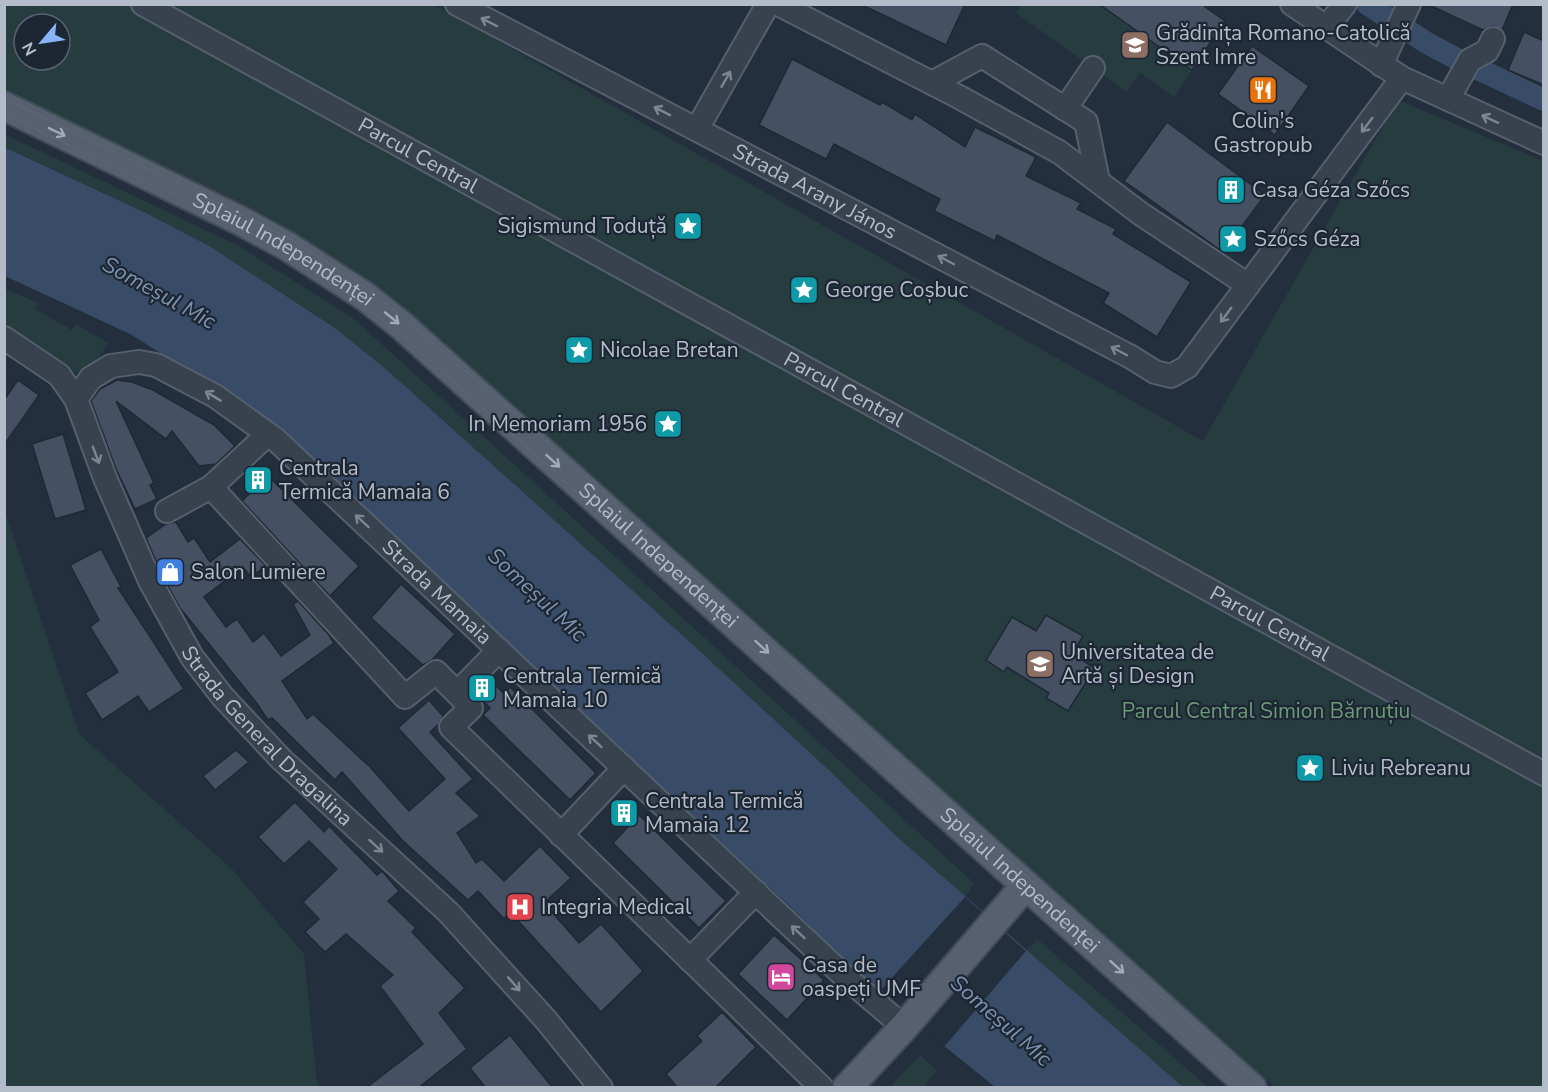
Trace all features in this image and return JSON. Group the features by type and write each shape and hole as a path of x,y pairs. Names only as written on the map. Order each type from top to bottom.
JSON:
{"main road":[{"name":"Splaiul Independenței","path":"4,106 239,220 296,251 366,297 401,325 743,630 1252,1088"},
{"path":"847,1088 910,1021 1025,886"}],"street":[{"name":"Parcul Central","path":"143,4 1544,774"},
{"name":"Strada Arany János","path":"457,4 1131,357 1155,372 1171,376 1187,367 1248,285"},
{"path":"697,129 768,4"},
{"path":"778,4 932,83 1059,152 1141,214 1248,285 1402,78"},
{"path":"1292,4 1326,28 1386,55 1402,78 1544,143"},
{"path":"1326,28 1344,6"},
{"path":"1386,55 1406,12"},
{"path":"1448,99 1466,67 1487,51 1493,39"},
{"path":"932,83 982,56 1086,122 1098,181"},
{"path":"1065,109 1093,68"},
{"name":"Strada General Dragalina","path":"4,338 59,375 76,399 101,468 154,591 192,657 222,696 281,759 448,912 546,1020 601,1088"},
{"name":"Strada Mamaia","path":"76,399 91,378 111,366 148,363 215,396 268,434 843,975 910,1021"},
{"path":"167,511 211,486 268,434"},
{"path":"211,486 405,697 436,672 471,708 451,727 822,1088"},
{"path":"457,693 499,650"},
{"path":"561,835 624,768"},
{"path":"690,960 756,892"}],"green space":[{"name":"Parcul Central Simion Bărnuțiu","path":"4,5 435,5 1203,441 1398,100 1543,161 1543,1087 1275,1087 921,777 442,342 378,291 309,243 5,91"},
{"name":"Grădinița Romano-Catolică Szent Imre","path":"1022,5 1099,5 1192,70 1174,97 1140,73 1127,92 1016,13"},
{"path":"4,134 237,245 353,318 974,883 965,897 894,834 831,772 691,643 386,369 335,328 211,247 146,213 5,147"},
{"path":"4,288 38,303 35,309 72,330 76,324 108,343 97,361 81,376 5,327"},
{"path":"5,512 79,734 231,868 304,954 317,1082 320,1087 5,1087"},
{"path":"1037,939 1208,1087 1182,1087 1026,951"},
{"path":"920,1055 937,1071 923,1087 890,1087"}],"water":[{"name":"Someșul Mic","path":"4,147 146,213 211,247 335,328 386,369 691,643 831,772 894,834 1183,1087 995,1087 871,987 797,913 322,469 188,370 130,334 5,276"}],"pier":[{"path":"965,897 1026,951 944,1047 878,993"}],"building":[{"path":"860,4 965,4 946,45"},
{"path":"1099,4 1201,4 1225,21 1192,70"},
{"path":"1427,4 1513,4 1502,30 1493,26 1483,30"},
{"path":"1524,32 1544,41 1544,85 1508,70"},
{"name":"Colin's Gastropub","path":"1252,46 1309,86 1275,135 1218,94"},
{"path":"792,59 880,105 882,102 912,120 915,114 965,147 975,127 1036,157 1026,176 1081,203 1077,209 1116,229 1113,234 1191,282 1157,337 1103,303 1109,293 997,235 995,241 934,211 940,199 834,144 826,159 759,125"},
{"name":"Casa Géza Szőcs","path":"1167,122 1265,195 1223,252 1124,181"},
{"path":"18,380 39,395 4,445 4,400"},
{"path":"117,380 132,382 153,390 214,425 235,446 216,464 199,466 172,431 166,439 116,401 154,483 150,485 157,499 135,509 116,469 91,401 100,389"},
{"path":"63,434 86,510 55,519 32,444"},
{"path":"261,469 359,566 330,596 242,501 255,488 250,483"},
{"path":"176,522 188,542 194,538 210,562 240,539 266,566 251,577 243,567 204,597 226,627 237,619 253,642 264,633 281,656 310,635 293,604 298,601 329,635 334,643 282,681 307,719 313,714 370,767 409,811 445,779 398,728 429,700 443,716 430,732 473,779 456,793 480,816 457,833 476,863 482,859 504,881 540,846 571,878 544,903 579,943 601,924 643,971 601,1012 510,912 504,919 478,891 468,900 403,841 342,772 335,780 272,718 268,720 180,608 162,575 146,538 166,524"},
{"path":"101,549 121,587 118,588 184,689 149,712 138,696 102,720 85,693 118,672 90,627 99,620 70,565"},
{"path":"401,584 455,634 432,660 423,665 371,618"},
{"name":"Universitatea de Artă și Design","path":"1046,615 1083,636 1072,654 1095,668 1068,711 1046,698 1049,693 1007,667 1004,672 986,660 1012,617 1036,631"},
{"path":"490,679 504,694 510,687 596,773 570,800 483,715 490,708 476,693"},
{"path":"236,750 249,762 215,790 203,776"},
{"path":"295,802 324,832 329,826 377,875 382,871 399,891 388,901 416,928 412,932 465,988 439,1013 467,1049 418,1088 366,1088 423,1044 380,986 393,975 346,934 325,952 305,932 319,919 303,902 337,869 309,841 284,864 258,837"},
{"path":"639,815 726,901 699,928 613,843"},
{"name":"Casa de oaspeți UMF","path":"774,935 824,980 787,1020 738,974"},
{"path":"722,1012 756,1047 715,1088 678,1088 666,1074 702,1041 697,1036"},
{"path":"510,1035 553,1088 486,1088 470,1068"}],"waterway":[{"path":"1367,4 1427,43 1544,100"}],"tram line":[{"path":"4,98 287,237 356,280 391,307 511,410 1048,896 1265,1088"},
{"path":"4,113 228,221 300,261 368,309 407,340 1242,1088"}],"place":[{"name":"Grădinița Romano-Catolică Szent Imre","path":"1135,45"},
{"name":"Colin's Gastropub","path":"1263,90"},
{"name":"Casa Géza Szőcs","path":"1231,190"},
{"name":"Sigismund Toduță","path":"688,226"},
{"name":"Szőcs Géza","path":"1233,239"},
{"name":"George Coșbuc","path":"804,290"},
{"name":"Nicolae Bretan","path":"579,350"},
{"name":"In Memoriam 1956","path":"668,424"},
{"name":"Centrala Termică Mamaia 6","path":"258,480"},
{"name":"Salon Lumiere","path":"170,572"},
{"name":"Universitatea de Artă și Design","path":"1040,664"},
{"name":"Centrala Termică Mamaia 10","path":"482,688"},
{"name":"Liviu Rebreanu","path":"1310,768"},
{"name":"Centrala Termică Mamaia 12","path":"624,813"},
{"name":"Integria Medical","path":"520,907"},
{"name":"Casa de oaspeți UMF","path":"781,977"}]}
